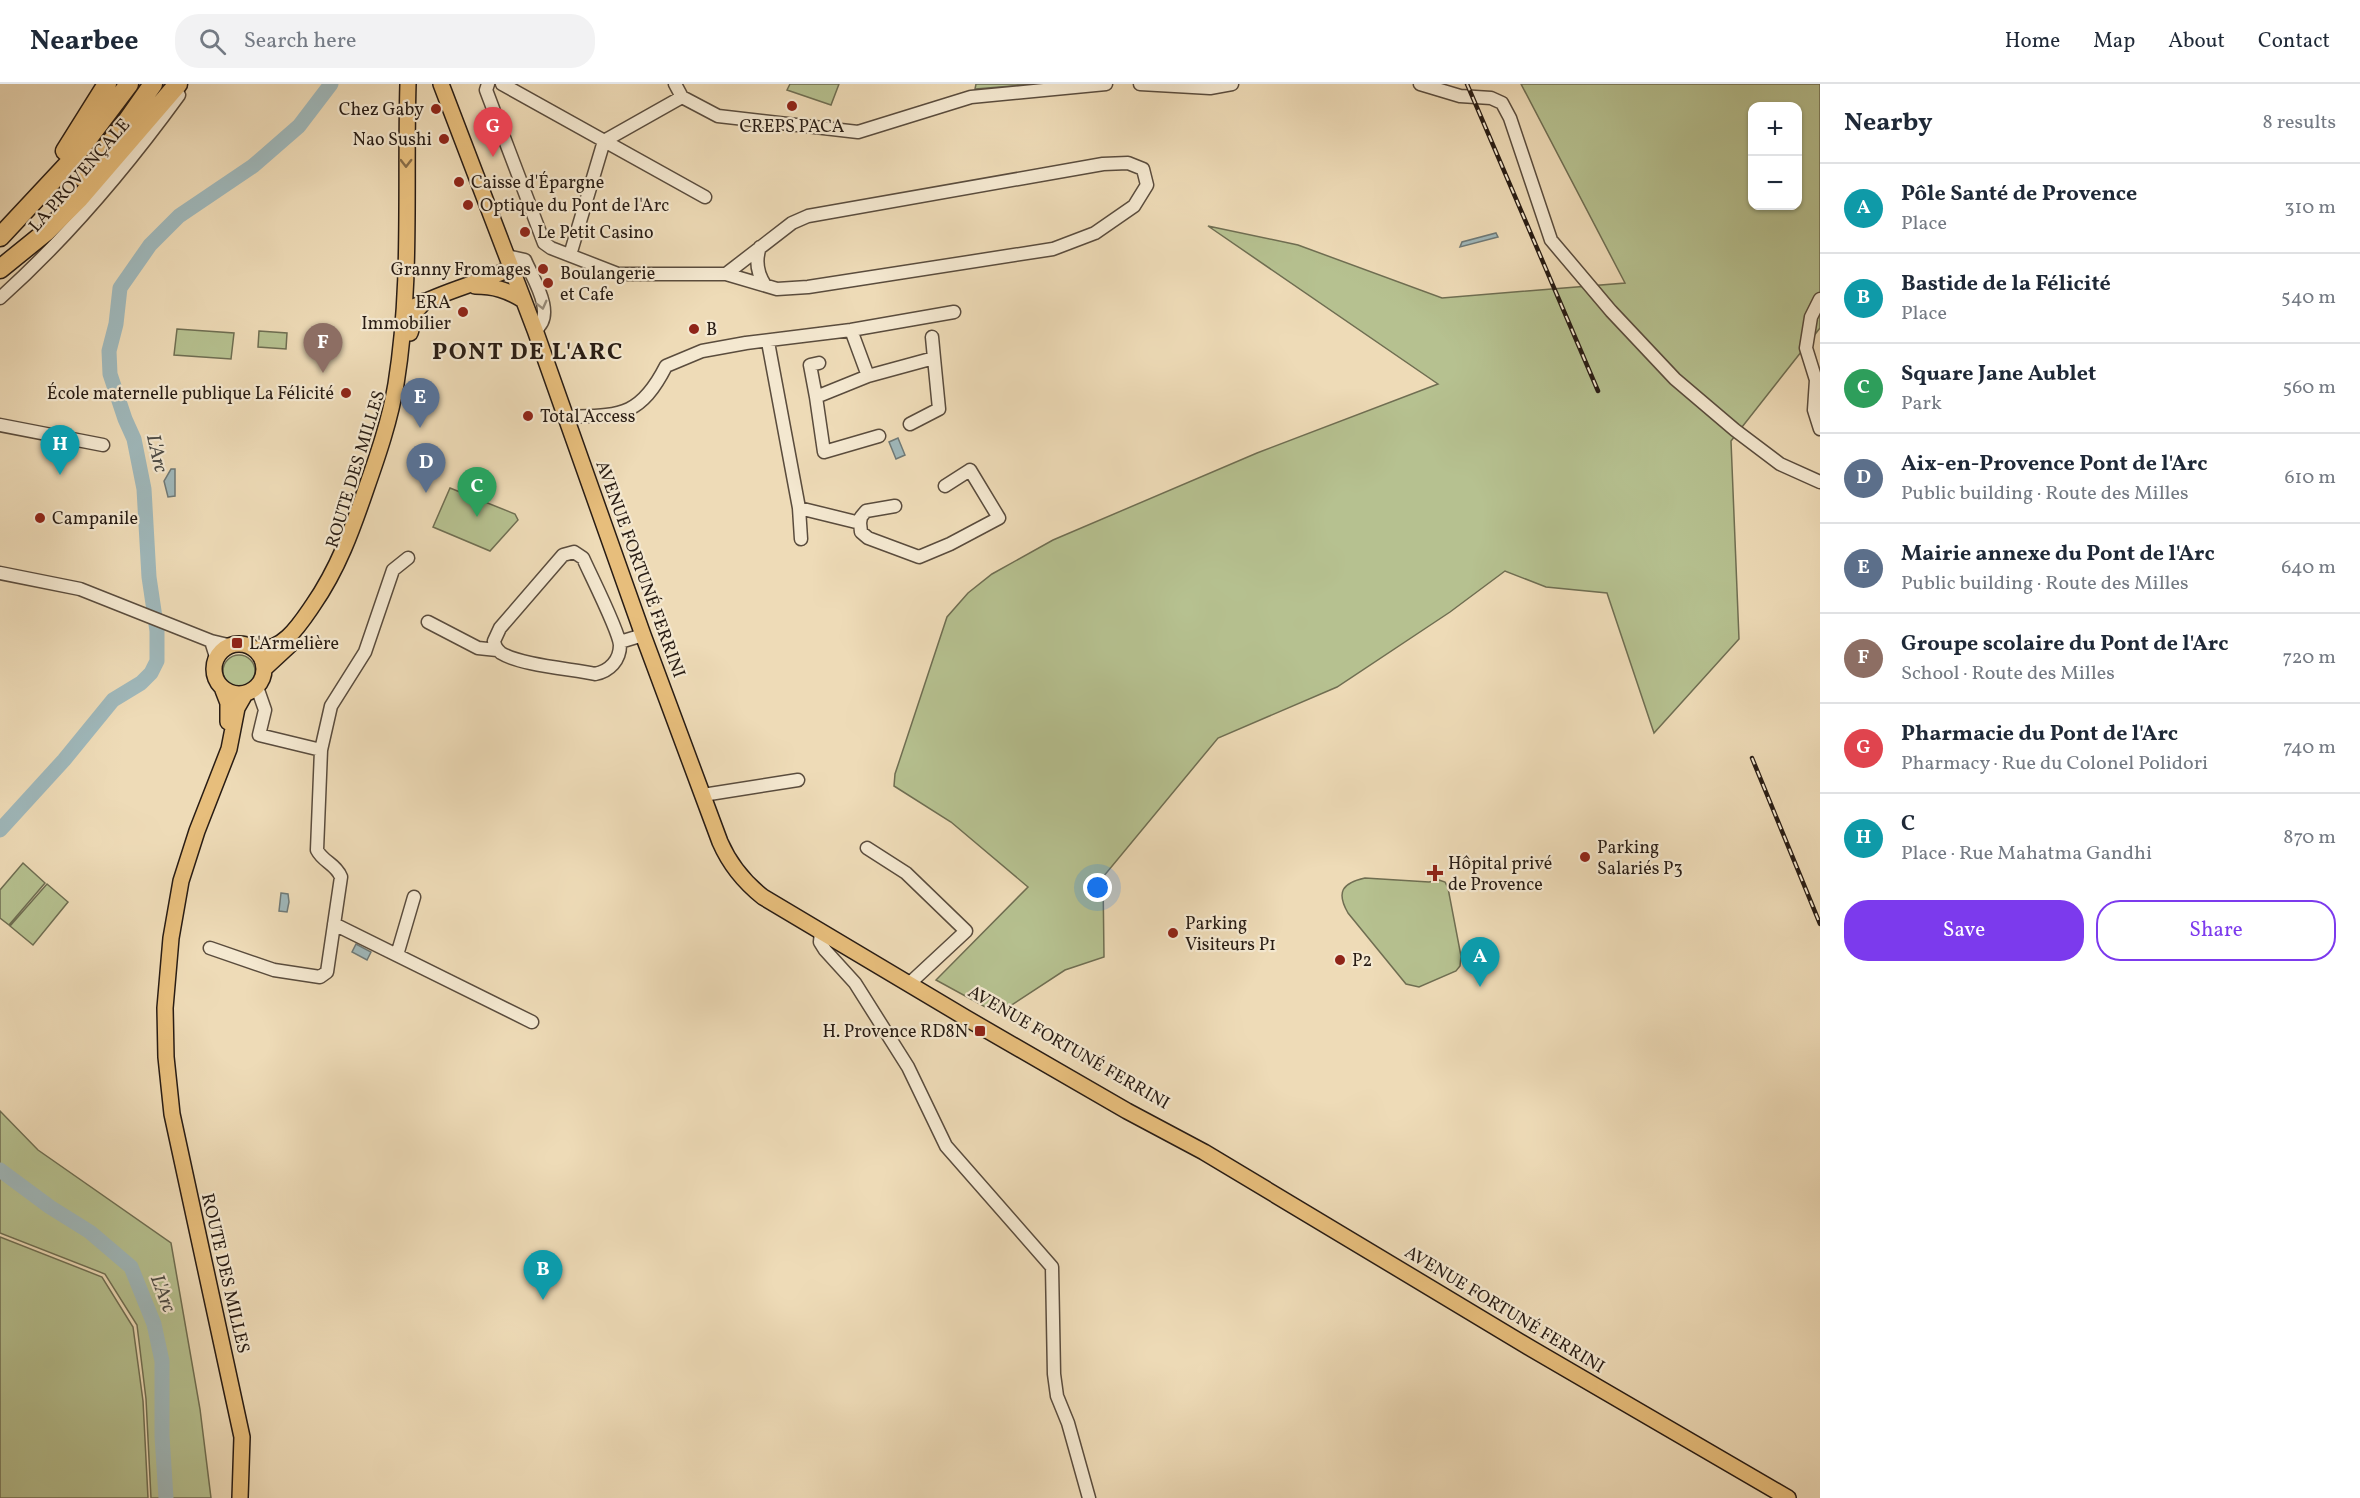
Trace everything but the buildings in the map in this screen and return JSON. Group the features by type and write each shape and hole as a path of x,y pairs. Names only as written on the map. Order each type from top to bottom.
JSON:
{"highway":[{"path":"0,225 64,152 107,84"},
{"name":"LA PROVENÇALE","path":"0,237 71,161 129,84"},
{"name":"LA PROVENÇALE","path":"0,262 69,193 120,131 153,84"},
{"path":"0,269 47,231 79,199 178,84"}],"main road":[{"name":"ROUTE DES MILLES","path":"264,669 302,634 344,571 389,437 401,385 407,322 408,84"},
{"name":"AVENUE FORTUNÉ FERRINI","path":"441,84 535,330 643,635 703,795 726,855 740,876 763,897 910,983 985,1018 1131,1102 1204,1152 1532,1349 1788,1498"},
{"path":"407,322 414,307 430,298 488,280 509,262"},
{"path":"406,274 412,288 419,295 430,298"},
{"path":"467,286 495,287 523,300"},
{"name":"ROUTE DES MILLES","path":"256,650 265,651 297,629 336,568 361,516"},
{"path":"237,643 256,650 264,669 262,678 253,691 234,694 223,690 214,674 213,665 216,657 228,645 237,643"},
{"name":"ROUTE DES MILLES","path":"223,690 228,703 227,731 181,851 163,923 158,965 158,1016 166,1058 172,1114 242,1437 240,1498"},
{"name":"ROUTE DES MILLES","path":"166,1058 165,1008 168,965 182,881 196,831 229,749 237,708 253,691"}],"street":[{"path":"0,298 63,237 140,148 186,84"},
{"path":"488,84 488,94 544,243 618,274 726,274 777,289 808,287 1053,249 1095,233 1134,206 1147,185 1143,169 1128,163 1103,164 808,216 792,223 726,274"},
{"path":"502,84 705,196"},
{"path":"675,84 682,97 718,116 858,132 971,97 1106,84"},
{"path":"1140,84 1210,88 1232,84"},
{"path":"1420,84 1460,96 1491,98 1502,103 1510,118 1551,240 1611,311 1675,379 1735,430 1780,464 1820,482"},
{"path":"570,255 603,141 682,97"},
{"path":"760,247 756,258 759,276 765,285"},
{"path":"509,262 525,260 542,300 545,315 535,330"},
{"path":"1820,299 1811,317 1806,348 1816,380 1814,410 1820,429"},
{"path":"565,417 612,416 634,407 657,384 666,366 702,351 851,330 954,312"},
{"path":"851,330 868,376"},
{"path":"910,424 939,410 932,337"},
{"path":"768,342 799,508 801,539"},
{"path":"816,396 868,376 934,358"},
{"path":"819,363 810,365 824,452 879,436"},
{"path":"0,425 103,445"},
{"path":"895,506 866,511 861,517 861,532 868,538 919,557 950,544 999,518 970,470 945,486"},
{"path":"799,508 860,523"},
{"path":"428,622 478,648 497,650 531,662 595,674 606,672 618,658 620,642 583,558 574,552 563,555 500,628 494,641 497,650"},
{"path":"210,948 274,970 320,977 327,972 341,877 338,869 321,857 318,850 321,750 331,706 365,652 393,570 408,558"},
{"path":"0,573 80,589 207,639 228,645"},
{"path":"620,642 643,635"},
{"path":"207,639 216,657"},
{"path":"253,691 265,710 259,735"},
{"path":"245,735 259,735 321,750"},
{"path":"703,795 798,780"},
{"path":"867,848 906,873 966,931 910,983"},
{"path":"397,956 414,897"},
{"path":"334,924 532,1023"},
{"path":"821,931 820,942 825,950 855,983 908,1067 946,1146 1052,1267 1054,1374 1057,1396 1068,1423 1089,1498"}],"green space":[{"path":"790,84 839,84 831,105 787,90"},
{"path":"976,84 1035,84 975,89"},
{"path":"1521,84 1820,84 1820,328 1731,441 1739,639 1654,733 1607,593 1546,587 1505,571 1450,612 1337,687 1218,738 1103,877 1104,957 1065,970 998,1014 936,980 1028,887 951,822 894,786 895,774 947,617 968,593 992,574 1053,540 1257,453 1438,384 1208,226 1298,245 1442,298 1625,283"},
{"path":"177,329 234,333 231,359 174,355"},
{"path":"259,331 287,333 286,349 258,347"},
{"path":"450,488 515,514 518,520 490,551 433,527"},
{"path":"239,655 251,659 255,671 251,683 239,687 227,683 223,671 227,659"},
{"path":"23,863 45,883 9,925 0,918 0,890"},
{"path":"1365,878 1445,882 1461,956 1460,966 1456,971 1419,987 1406,984 1344,906 1342,894 1346,886"},
{"path":"47,884 68,902 33,945 10,926"},
{"path":"0,1111 38,1150 171,1243 200,1409 211,1498 151,1498 146,1399 137,1325 105,1274 0,1233"},
{"path":"0,1237 102,1277 133,1327 143,1401 148,1498 0,1498"}],"water":[{"path":"1496,233 1498,237 1460,247 1462,242"},
{"path":"898,438 905,455 896,459 889,442"},
{"path":"171,469 175,469 175,496 168,497 164,481"},
{"path":"281,893 288,894 287,912 279,911"},
{"path":"356,944 371,952 367,960 352,952"}],"waterway":[{"name":"L'Arc","path":"0,830 64,760 113,700 141,683 151,673 157,661 157,631 149,577 144,489 134,439 110,374 109,351 116,324 120,288 150,245 179,216 253,166 299,126 331,84"},
{"name":"L'Arc","path":"0,1170 50,1207 90,1232 131,1267 154,1324 162,1361 162,1436 166,1498"}],"railway":[{"path":"1467,84 1598,391"},
{"path":"1752,758 1820,924"}],"place":[{"name":"CREPS PACA","path":"792,106"},
{"name":"Chez Gaby","path":"436,109"},
{"name":"Nao Sushi","path":"444,139"},
{"name":"Pharmacie du Pont de l'Arc","path":"493,157"},
{"name":"Caisse d'Épargne","path":"459,182"},
{"name":"Optique du Pont de l'Arc","path":"468,205"},
{"name":"Le Petit Casino","path":"525,232"},
{"name":"Granny Fromages","path":"543,269"},
{"name":"Boulangerie et Cafe","path":"548,283"},
{"name":"ERA Immobilier","path":"463,312"},
{"name":"B","path":"694,329"},
{"name":"Groupe scolaire du Pont de l'Arc","path":"323,373"},
{"name":"École maternelle publique La Félicité","path":"346,393"},
{"name":"Total Access","path":"528,416"},
{"name":"Mairie annexe du Pont de l'Arc","path":"420,428"},
{"name":"C","path":"60,475"},
{"name":"Aix-en-Provence Pont de l'Arc","path":"426,493"},
{"name":"Square Jane Aublet","path":"477,517"},
{"name":"Campanile","path":"40,518"},
{"name":"L'Armelière","path":"237,643"},
{"name":"Parking Salariés P3","path":"1585,857"},
{"name":"Hôpital privé de Provence","path":"1435,873"},
{"name":"Parking Visiteurs P1","path":"1173,933"},
{"name":"P2","path":"1340,960"},
{"name":"Pôle Santé de Provence","path":"1480,987"},
{"name":"H. Provence RD8N","path":"980,1031"},
{"name":"Bastide de la Félicité","path":"543,1300"}],"district":[{"name":"PONT DE L'ARC","path":"528,351"}]}
